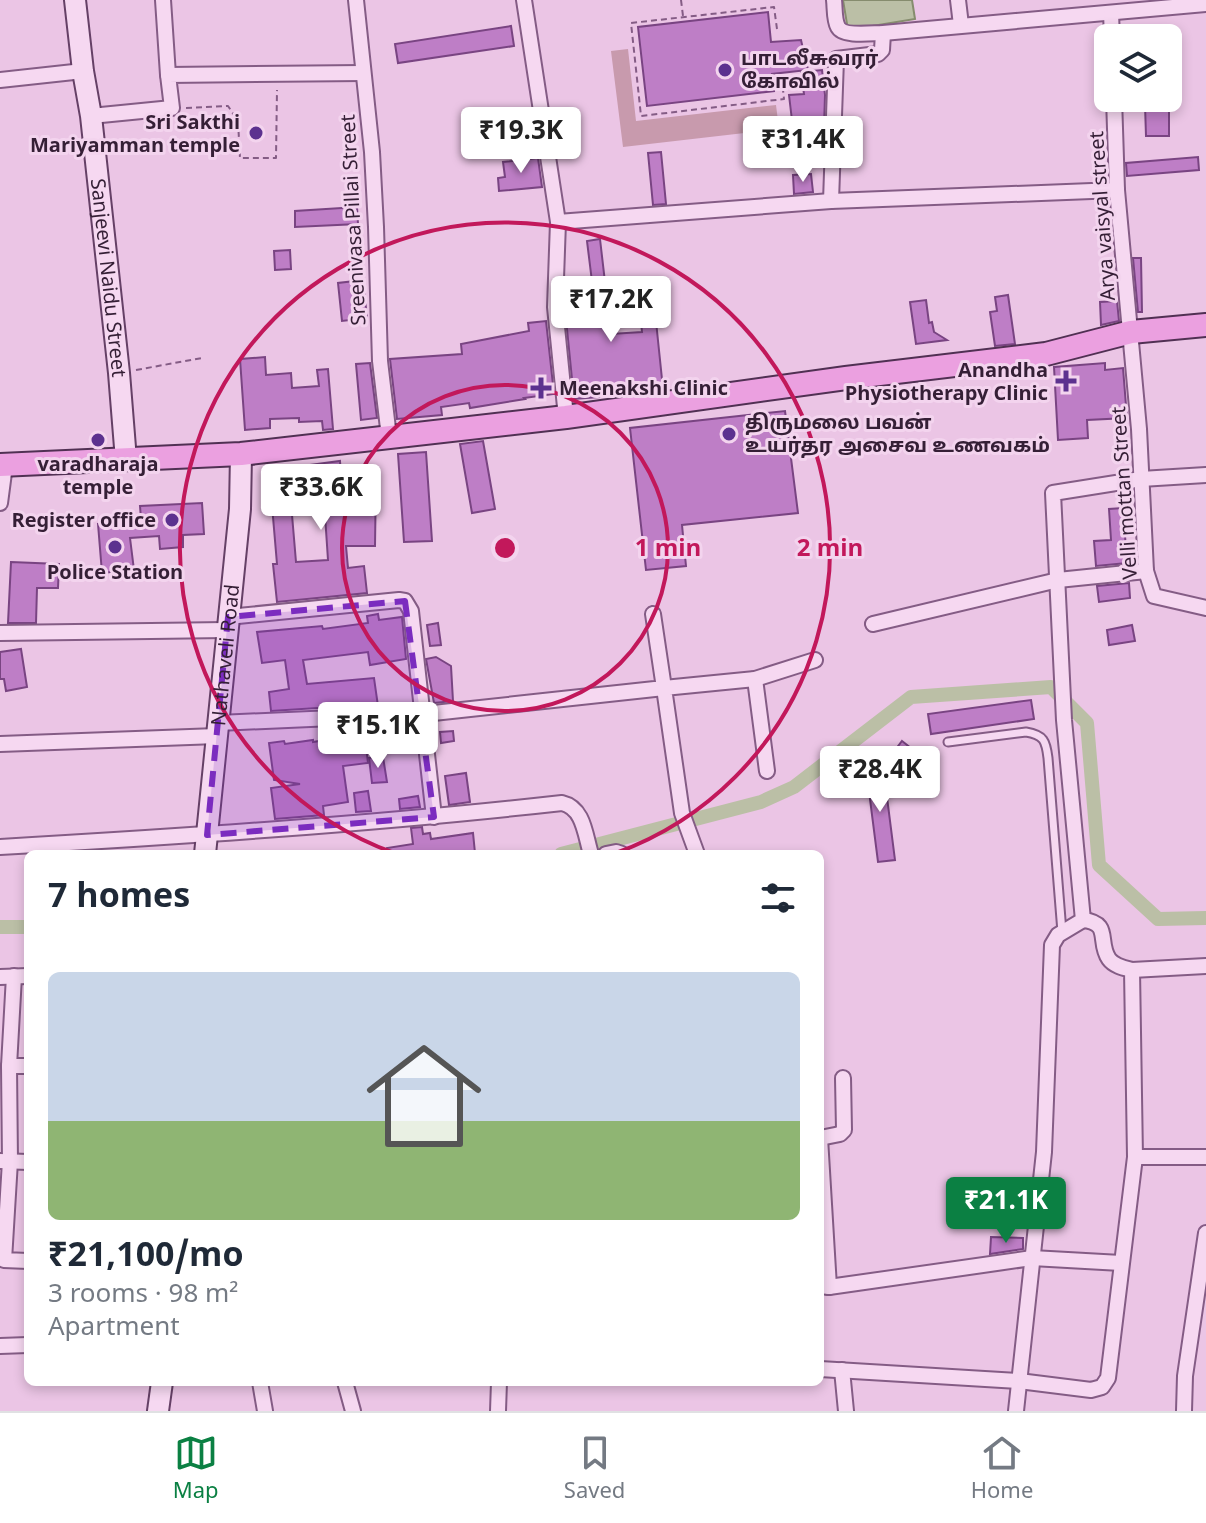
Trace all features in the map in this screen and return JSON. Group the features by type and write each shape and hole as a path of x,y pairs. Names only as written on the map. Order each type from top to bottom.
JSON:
{"main road":[{"name":"Sanjeevi Naidu Street","path":"75,0 91,116 126,460"},
{"path":"2,465 241,454 566,417 1046,354 1131,332 1206,325"},
{"name":"Nathaveli Road","path":"206,845 240,509 241,454"},
{"path":"158,1411 161,1386"}],"street":[{"path":"91,116 172,108 163,0"},
{"name":"Sreenivasa Pillai Street","path":"356,0 373,167 380,361 389,437"},
{"path":"524,0 558,222 555,307 566,417"},
{"path":"831,201 837,27 834,0"},
{"path":"958,0 961,25"},
{"path":"837,27 850,34 883,33 1111,13 1130,6 1206,4"},
{"path":"1111,13 1111,24"},
{"path":"836,59 878,54 882,50 883,33"},
{"path":"0,80 83,71"},
{"path":"168,75 363,73"},
{"name":"Arya vaisyal street","path":"1114,112 1117,190 1131,332"},
{"path":"558,222 831,201 1117,190"},
{"name":"Velli mottan Street","path":"1131,332 1146,571 1154,596 1206,608"},
{"path":"0,503 2,465"},
{"path":"1083,920 1064,720 1053,493 1141,479 1206,475"},
{"path":"873,624 1058,580 1146,571"},
{"path":"0,633 227,624 405,601 411,611 434,817"},
{"path":"653,614 682,813 695,850"},
{"path":"0,744 424,714 755,679 815,660"},
{"path":"755,679 767,771"},
{"path":"0,847 206,845 562,803 572,805 579,813 588,847"},
{"path":"1016,1411 1044,1152 1052,945 1062,932 1083,920 1093,921 1101,927 1109,959 1118,966 1132,970 1206,966"},
{"path":"824,1369 1019,1381 1091,1390 1102,1387 1110,1369 1135,1157 1132,970"},
{"path":"14,976 5,1161 4,1260 24,1261"},
{"path":"9,1066 24,1066"},
{"path":"824,1138 833,1137 844,1130 843,1078"},
{"path":"1135,1157 1206,1157"},
{"path":"1184,1411 1185,1376 1206,1233"},
{"path":"824,1256 825,1286 1032,1258 1121,1263"},
{"path":"0,1346 24,1345"},
{"path":"842,1370 846,1411"},
{"path":"261,1386 265,1411"},
{"path":"346,1386 353,1411"},
{"path":"498,1411 499,1386"}],"lane":[{"path":"948,742 1026,732 1043,739 1047,747 1062,932"}],"path":[{"path":"681,0 683,17"},
{"path":"777,29 774,7 631,23 641,116 784,99 782,81"},
{"path":"172,108 228,106 238,121 240,158 276,158 277,75"},
{"path":"119,373 202,358"}],"highlighted area":[{"path":"405,601 434,817 207,835 228,617"}],"shaded area":[{"path":"843,0 912,0 915,19 848,30"},
{"path":"628,49 636,121 776,105 779,129 623,147 611,51"}],"building":[{"name":"பாடலீசுவரர் கோவில்","path":"768,12 771,42 801,40 808,70 772,74 774,91 647,106 638,27"},
{"path":"511,26 514,46 398,63 395,44"},
{"path":"822,70 824,126 793,129 789,95 804,94 801,72"},
{"path":"1145,112 1169,112 1169,136 1146,136"},
{"path":"661,152 666,204 653,205 648,153"},
{"path":"1198,157 1199,170 1127,176 1126,163"},
{"path":"538,158 542,187 499,191 498,178 505,177 503,162"},
{"path":"811,174 813,192 794,194 793,175"},
{"path":"357,207 358,224 295,227 295,211"},
{"path":"600,239 611,334 642,332 639,303 654,302 663,389 598,392 599,397 574,399 565,309 595,306 587,241"},
{"path":"290,250 291,269 275,270 274,251"},
{"path":"1133,258 1141,258 1142,312 1138,312"},
{"path":"363,280 367,318 342,321 338,283"},
{"path":"1008,295 1015,344 995,346 990,312 997,311 995,297"},
{"path":"926,300 929,323 932,322 934,332 947,340 916,344 910,302"},
{"path":"1117,301 1119,321 1101,325 1100,302"},
{"path":"546,321 554,394 470,408 469,403 441,407 442,415 397,419 390,359 462,354 461,344 529,331 528,323"},
{"path":"265,357 266,375 291,373 292,388 319,386 317,370 328,369 333,429 323,430 322,421 299,422 299,418 270,419 270,428 245,430 240,359"},
{"path":"370,363 377,418 361,420 356,364"},
{"path":"1105,363 1105,370 1123,368 1127,418 1087,420 1088,438 1058,440 1054,367"},
{"path":"785,411 798,513 682,525 686,566 646,570 630,428"},
{"path":"483,441 495,509 472,513 460,444"},
{"path":"426,452 432,541 404,542 398,454"},
{"path":"340,461 341,477 376,477 375,546 346,546 348,568 364,566 367,593 277,602 269,470 288,469 289,483 311,481 309,465","holes":["324,500 328,560 296,562 291,503"]},
{"path":"202,503 204,534 183,535 183,547 160,549 159,536 130,538 134,570 102,573 98,524 141,519 140,506"},
{"path":"1123,508 1127,563 1096,566 1094,541 1111,540 1109,509"},
{"path":"11,562 59,564 58,588 37,588 36,623 8,623"},
{"path":"1129,583 1130,598 1099,602 1097,586"},
{"path":"378,614 379,620 402,617 406,659 370,665 368,652 303,660 307,684 374,678 378,706 271,711 269,692 289,689 285,660 262,663 257,632 368,623 367,616"},
{"path":"438,623 441,645 430,646 427,625"},
{"path":"1132,625 1135,641 1109,645 1107,630"},
{"path":"21,649 27,687 6,691 4,679 0,679 0,652"},
{"path":"436,657 451,666 453,701 434,703 426,659"},
{"path":"1031,700 1034,719 931,734 928,714"},
{"path":"453,731 454,741 441,743 440,732"},
{"path":"355,735 356,739 365,738 368,763 343,766 348,802 323,806 324,815 275,819 271,788 300,784 274,780 269,743 313,742"},
{"path":"902,741 926,760 911,780 886,762"},
{"path":"383,757 387,782 372,783 369,758"},
{"path":"883,766 895,860 878,862 866,768"},
{"path":"466,773 470,802 449,805 445,776"},
{"path":"368,791 371,811 356,812 354,793"},
{"path":"418,796 420,807 400,809 399,799"},
{"path":"422,827 423,834 430,833 431,839 473,833 475,850 387,850 413,844 411,828"},
{"path":"991,1237 1023,1238 1023,1249 990,1254"}],"waterway":[{"path":"576,850 761,802 794,787 911,697 1051,687 1087,723 1099,865 1158,919 1206,918"},
{"path":"0,927 24,927"}],"place":[{"name":"பாடலீசுவரர் கோவில்","path":"725,70"},
{"name":"Sri Sakthi Mariyamman temple","path":"256,133"},
{"name":"Anandha Physiotherapy Clinic","path":"1066,381"},
{"name":"Meenakshi Clinic","path":"541,388"},
{"name":"திருமலை பவன் உயர்தர அசைவ உணவகம்","path":"729,434"},
{"name":"varadharaja temple","path":"98,440"},
{"name":"Register office","path":"172,520"},
{"name":"Police Station","path":"115,547"}]}
